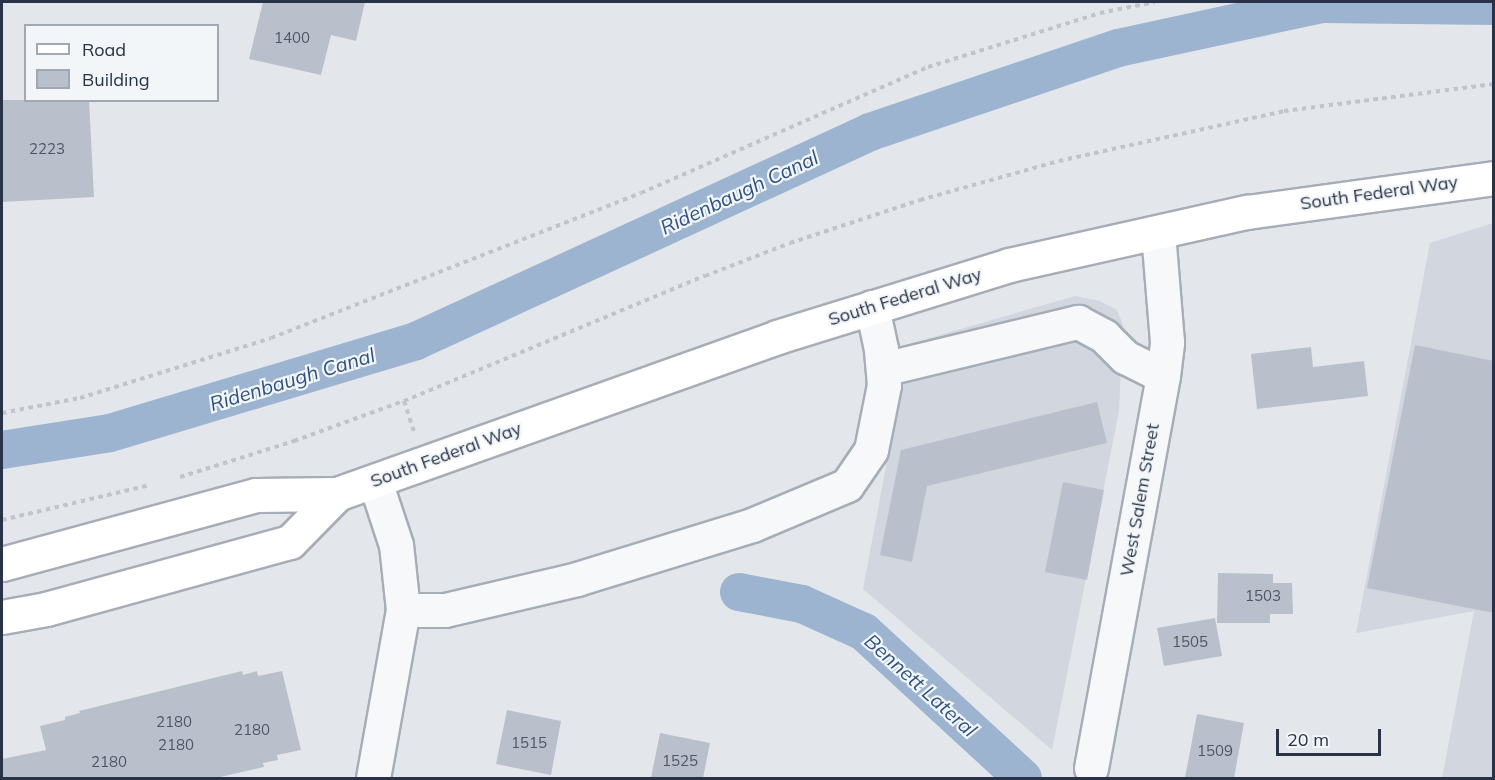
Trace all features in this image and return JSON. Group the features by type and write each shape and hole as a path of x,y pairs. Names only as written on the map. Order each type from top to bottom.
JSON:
{"main road":[{"name":"South Federal Way","path":"2,564 256,495 337,494 777,337 1009,265 1247,212 1494,178"},
{"name":"South Federal Way","path":"2,618 46,609 290,542 337,494"}],"street":[{"name":"West Salem Street","path":"1091,768 1163,376 1167,342 1158,232"},
{"path":"403,610 445,610 576,579 752,525 847,485 870,450 884,385 872,307"},
{"path":"883,369 1078,322 1104,336 1125,357 1163,376"},
{"path":"373,778 403,610 396,545 375,481"}],"path":[{"path":"2,413 80,398 271,338 641,193 928,66 1100,13 1155,2"},
{"path":"176,478 294,441 404,401 705,276 790,243 920,200 1059,161 1284,111 1494,84"},
{"path":"2,520 154,484"}],"shaded area":[{"path":"1493,223 1493,778 1442,778 1474,611 1356,633 1430,243"},
{"path":"1075,296 1100,301 1117,310 1123,325 1119,411 1052,750 863,589 909,344"}],"building":[{"path":"263,2 365,2 356,41 331,35 321,75 249,59"},
{"path":"2,100 89,102 94,197 2,202"},
{"path":"1415,345 1494,361 1494,613 1367,588"},
{"path":"1311,347 1313,367 1364,361 1368,396 1257,409 1251,354"},
{"path":"1097,402 1107,443 927,486 912,562 880,555 901,450"},
{"path":"1063,482 1104,490 1087,580 1045,572"},
{"path":"1218,573 1273,574 1273,583 1292,583 1293,614 1270,614 1270,623 1217,623"},
{"path":"1215,618 1222,656 1164,666 1157,628"},
{"path":"242,671 243,675 257,671 258,676 282,671 301,750 277,755 278,760 263,763 264,767 216,778 2,778 2,759 46,750 40,726 65,720 65,717 80,713 79,711"},
{"path":"507,710 561,721 551,775 496,764"},
{"path":"1197,714 1244,723 1234,778 1185,778"},
{"path":"660,733 710,743 703,778 651,778"}],"waterway":[{"name":"Ridenbaugh Canal","path":"2,450 110,433 416,341 870,132 1118,48 1322,4 1494,6"},
{"name":"Bennett Lateral","path":"739,592 802,604 864,632 1023,778"}]}
